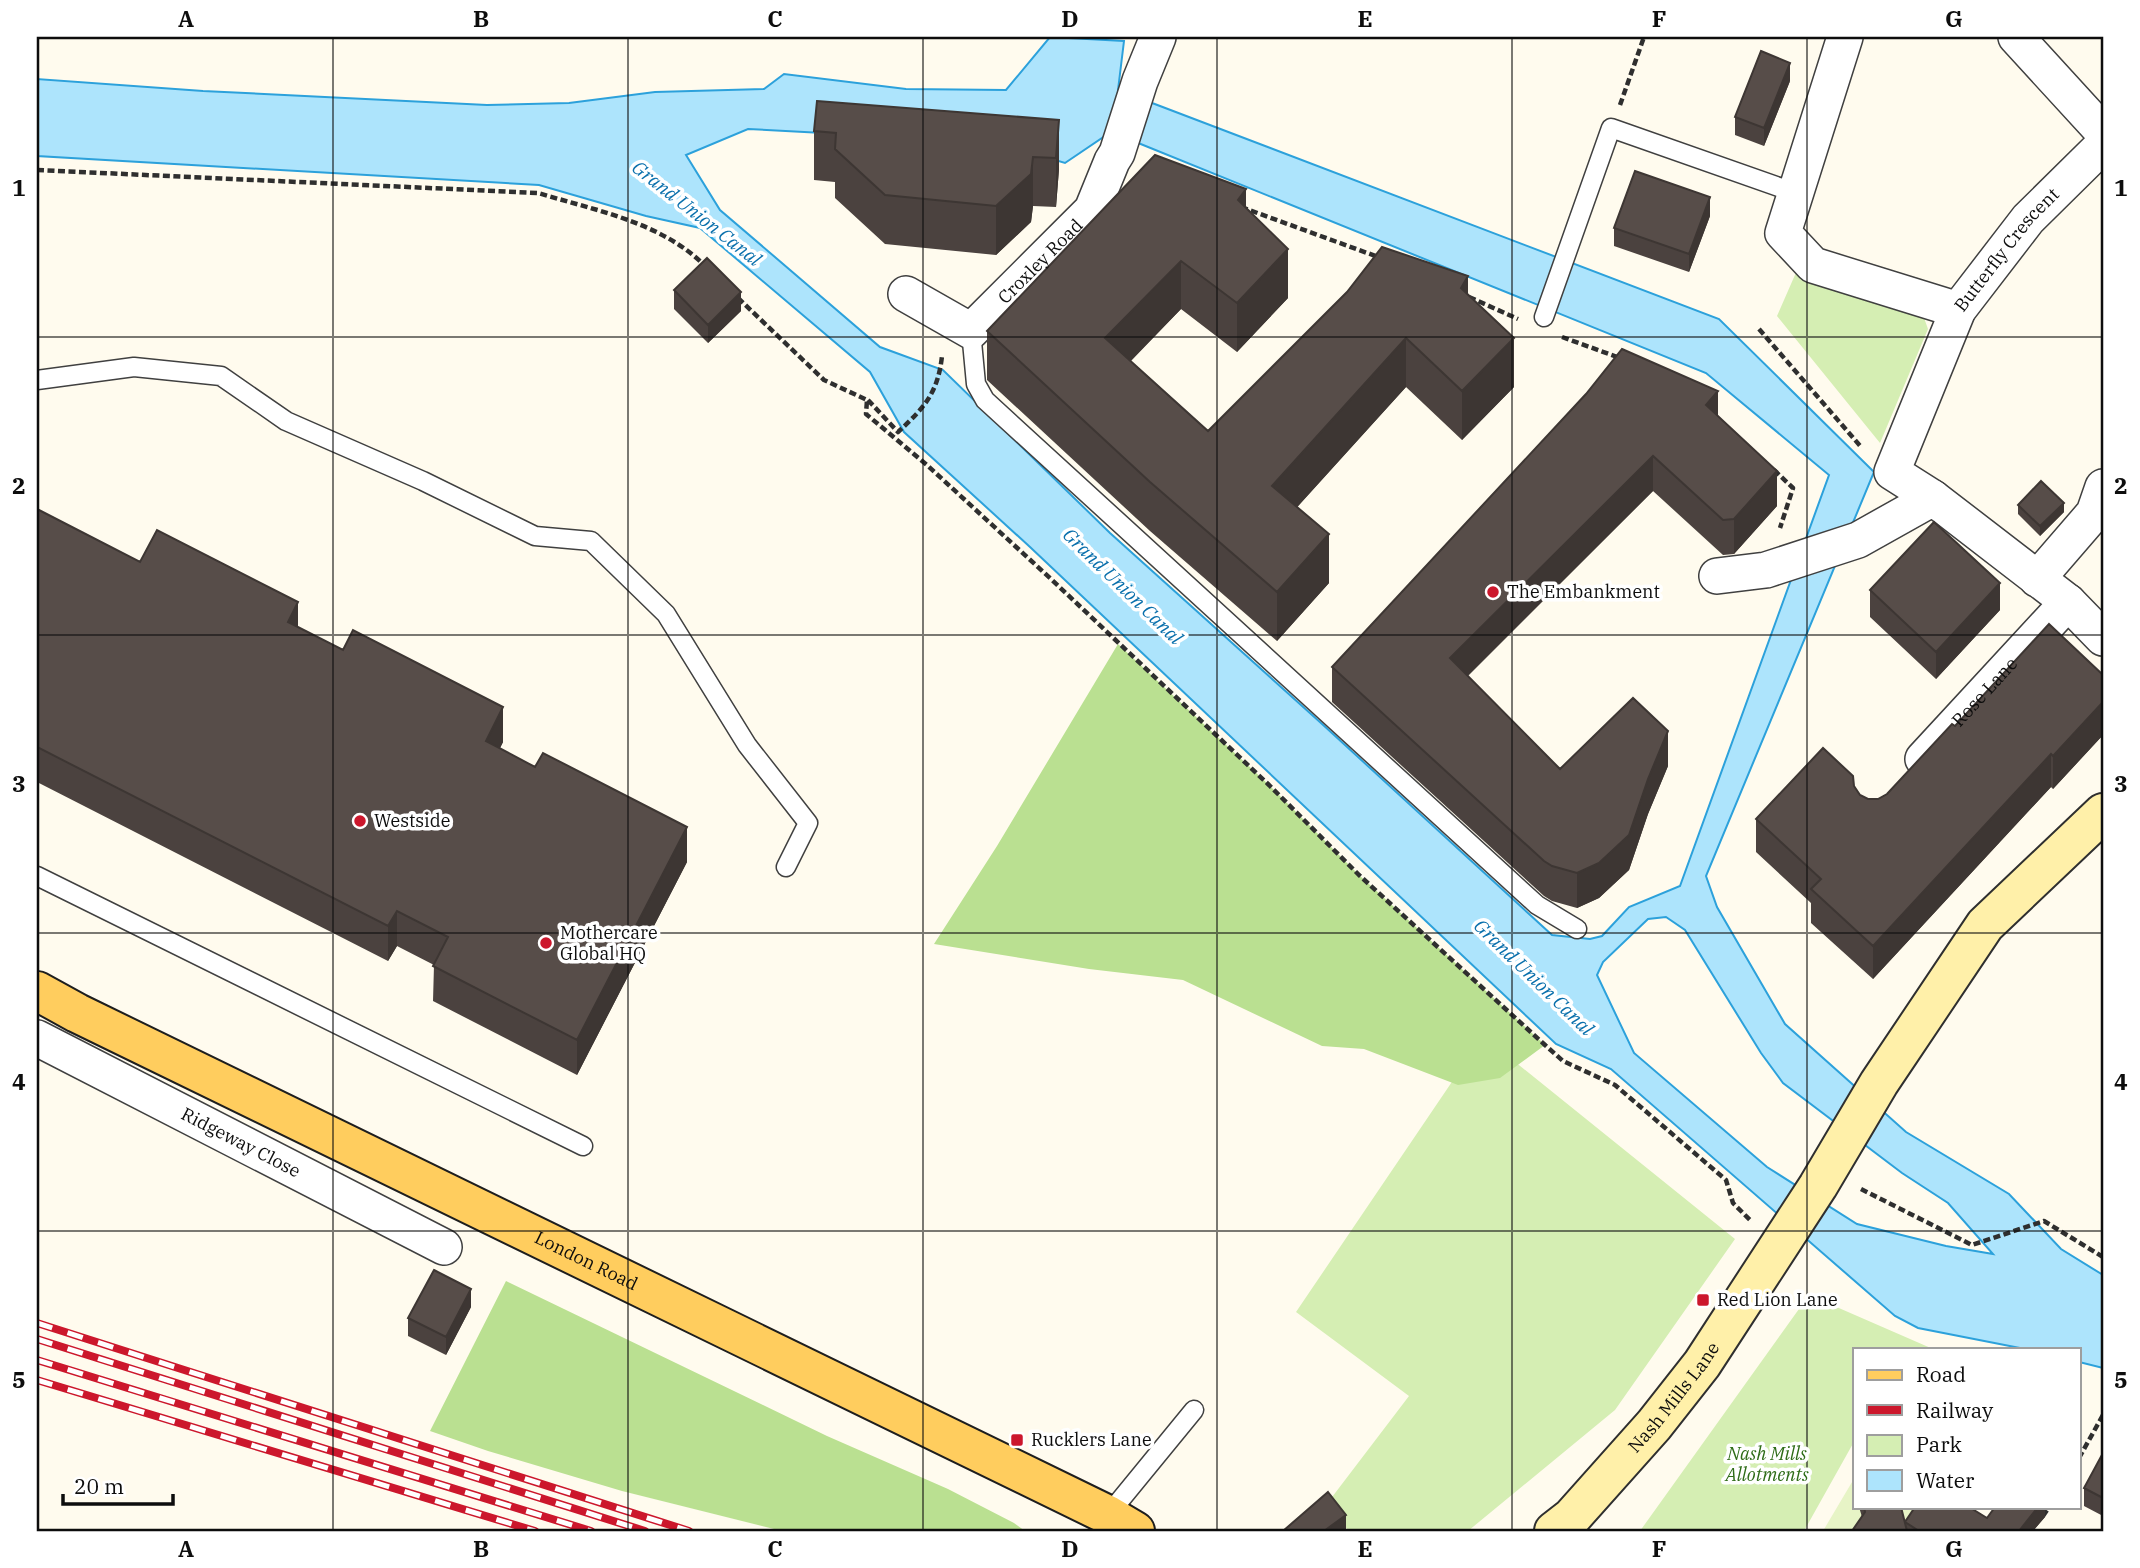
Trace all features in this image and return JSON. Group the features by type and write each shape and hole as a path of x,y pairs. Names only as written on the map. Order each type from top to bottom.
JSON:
{"main road":[{"name":"London Road","path":"37,991 77,1013 1122,1523"}],"street":[{"name":"Croxley Road","path":"971,331 1092,210 1117,153 1140,81 1158,37"},
{"name":"Butterfly Crescent","path":"1845,37 1783,233 1813,265 1958,310 2028,219 2103,145"},
{"path":"2016,37 2103,132"},
{"path":"906,294 971,331"},
{"path":"1958,310 1892,472 1933,498 2068,602 2103,638"},
{"path":"2037,579 2094,513 2103,487"},
{"path":"1717,576 1776,568 1858,540 1933,498"},
{"name":"Rose Lane","path":"1901,783 2068,602"},
{"path":"1778,1248 1879,1083 1985,925 2103,813"},
{"name":"Ridgeway Close","path":"37,1038 444,1247"},
{"name":"Nash Mills Lane","path":"1554,1531 1572,1517 1678,1395 1702,1364 1778,1248"}],"lane":[{"path":"1536,320 1568,252 1611,128 1796,193"},
{"path":"971,331 976,384 985,400 1537,905 1577,929"},
{"path":"37,380 134,367 221,376 286,421 423,481 535,536 591,541 666,614 747,745 808,823 786,867"},
{"path":"37,876 583,1146"},
{"path":"1122,1523 1194,1410"}],"path":[{"path":"1611,128 1644,37"},
{"path":"37,170 538,193 656,232 688,248 712,273"},
{"path":"1238,206 1365,250 1390,262"},
{"path":"730,290 824,380 867,400 898,432 929,401 936,388 943,351"},
{"path":"1465,295 1536,320"},
{"path":"1759,330 1881,470 1892,472"},
{"path":"1553,334 1630,362"},
{"path":"867,400 866,414 928,466 1051,579 1269,785 1359,875 1545,1045 1563,1060 1615,1085 1726,1180 1734,1203 1778,1248"},
{"path":"1765,461 1793,488 1776,568"},
{"path":"1827,1170 1972,1245 2044,1221 2103,1256"},
{"path":"2080,1456 2103,1415"},
{"path":"2038,1523 2048,1508"}],"green space":[{"path":"1798,268 1923,315 1928,329 1880,443 1777,316"},
{"path":"1118,644 1269,785 1359,875 1545,1045 1500,1078 1458,1085 1364,1049 1322,1046 1183,980 1089,969 934,944 997,846"},
{"path":"1483,1036 1735,1239 1615,1410 1468,1531 1349,1531 1326,1505 1409,1396 1296,1312"},
{"path":"506,1281 827,1436 948,1489 1025,1531 782,1531 622,1491 430,1431"},
{"name":"Nash Mills Allotments","path":"1809,1295 1931,1348 1853,1348 1853,1444 1804,1531 1640,1531"},
{"path":"1853,1480 1853,1508 1968,1508 1986,1531 1823,1531"}],"water":[{"name":"Grand Union Canal","path":"1050,37 1124,41 1118,90 1719,319 1874,472 1706,876 1717,907 1785,1024 1906,1132 2009,1194 2061,1249 2103,1275 2103,1368 2080,1362 2080,1348 2020,1348 1918,1328 1895,1316 1611,1069 1556,1044 1030,547 904,432 870,372 700,228 646,216 539,185 37,156 37,79 203,91 487,105 569,103 655,92 764,89 784,74 906,89 1006,90","holes":["748,129 823,133 1035,154 1065,163 1111,132 1706,373 1829,475 1680,886 1629,907 1602,936 1590,939 1552,935 1110,533 943,370 880,347 720,210 686,155","1666,917 1685,930 1761,1053 1783,1083 1902,1173 1948,1203 1993,1254 1946,1246 1857,1224 1767,1167 1634,1053 1597,975 1603,962 1648,919"]}],"building":[{"path":"1761,51 1790,63 1764,128 1735,117"},
{"path":"817,101 1059,120 1056,158 1033,157 1031,174 996,206 885,195 835,149 836,133 814,131"},
{"path":"1155,155 1246,189 1238,200 1288,249 1237,303 1181,261 1105,338 1208,431 1347,292 1382,247 1468,276 1461,288 1514,338 1462,391 1406,338 1272,486 1329,534 1277,592 1150,482 987,331"},
{"path":"1635,171 1710,197 1689,254 1614,228"},
{"path":"707,258 741,292 708,325 674,290"},
{"path":"1622,349 1718,391 1706,405 1777,471 1734,519 1723,520 1653,456 1450,658 1560,769 1633,698 1668,731 1629,835 1599,863 1577,873 1544,861 1332,667 1586,394"},
{"path":"2041,481 2064,503 2040,526 2018,505"},
{"name":"Westside","path":"37,509 140,562 157,530 298,602 288,622 343,650 353,630 503,707 486,741 535,767 543,753 687,827 577,1040 433,966 448,937 397,911 388,926 37,747"},
{"path":"1934,522 2000,583 1936,652 1870,590"},
{"path":"2049,624 2103,675 2103,702 2053,756 2051,754 1873,946 1811,889 1821,879 1756,819 1823,748 1853,776 1854,786 1860,795 1868,799 1878,799 1887,794 1952,724 1955,726"},
{"path":"434,1270 471,1289 446,1337 408,1318"},
{"path":"2103,1453 2103,1498 2084,1488"},
{"path":"1328,1492 1346,1515 1324,1531 1283,1531"},
{"path":"1864,1508 1901,1508 1907,1531 1852,1531 1865,1512"},
{"path":"1914,1508 1971,1508 1987,1518 1994,1508 2037,1508 2019,1531 1919,1531 1905,1522"}],"railway":[{"path":"37,1323 689,1531"},
{"path":"37,1339 645,1531"},
{"path":"37,1360 591,1531"},
{"path":"37,1380 535,1531"}],"place":[{"name":"The Embankment","path":"1493,592"},
{"name":"Westside","path":"360,821"},
{"name":"Mothercare Global HQ","path":"546,943"},
{"name":"Red Lion Lane","path":"1703,1300"},
{"name":"Rucklers Lane","path":"1017,1440"}]}
